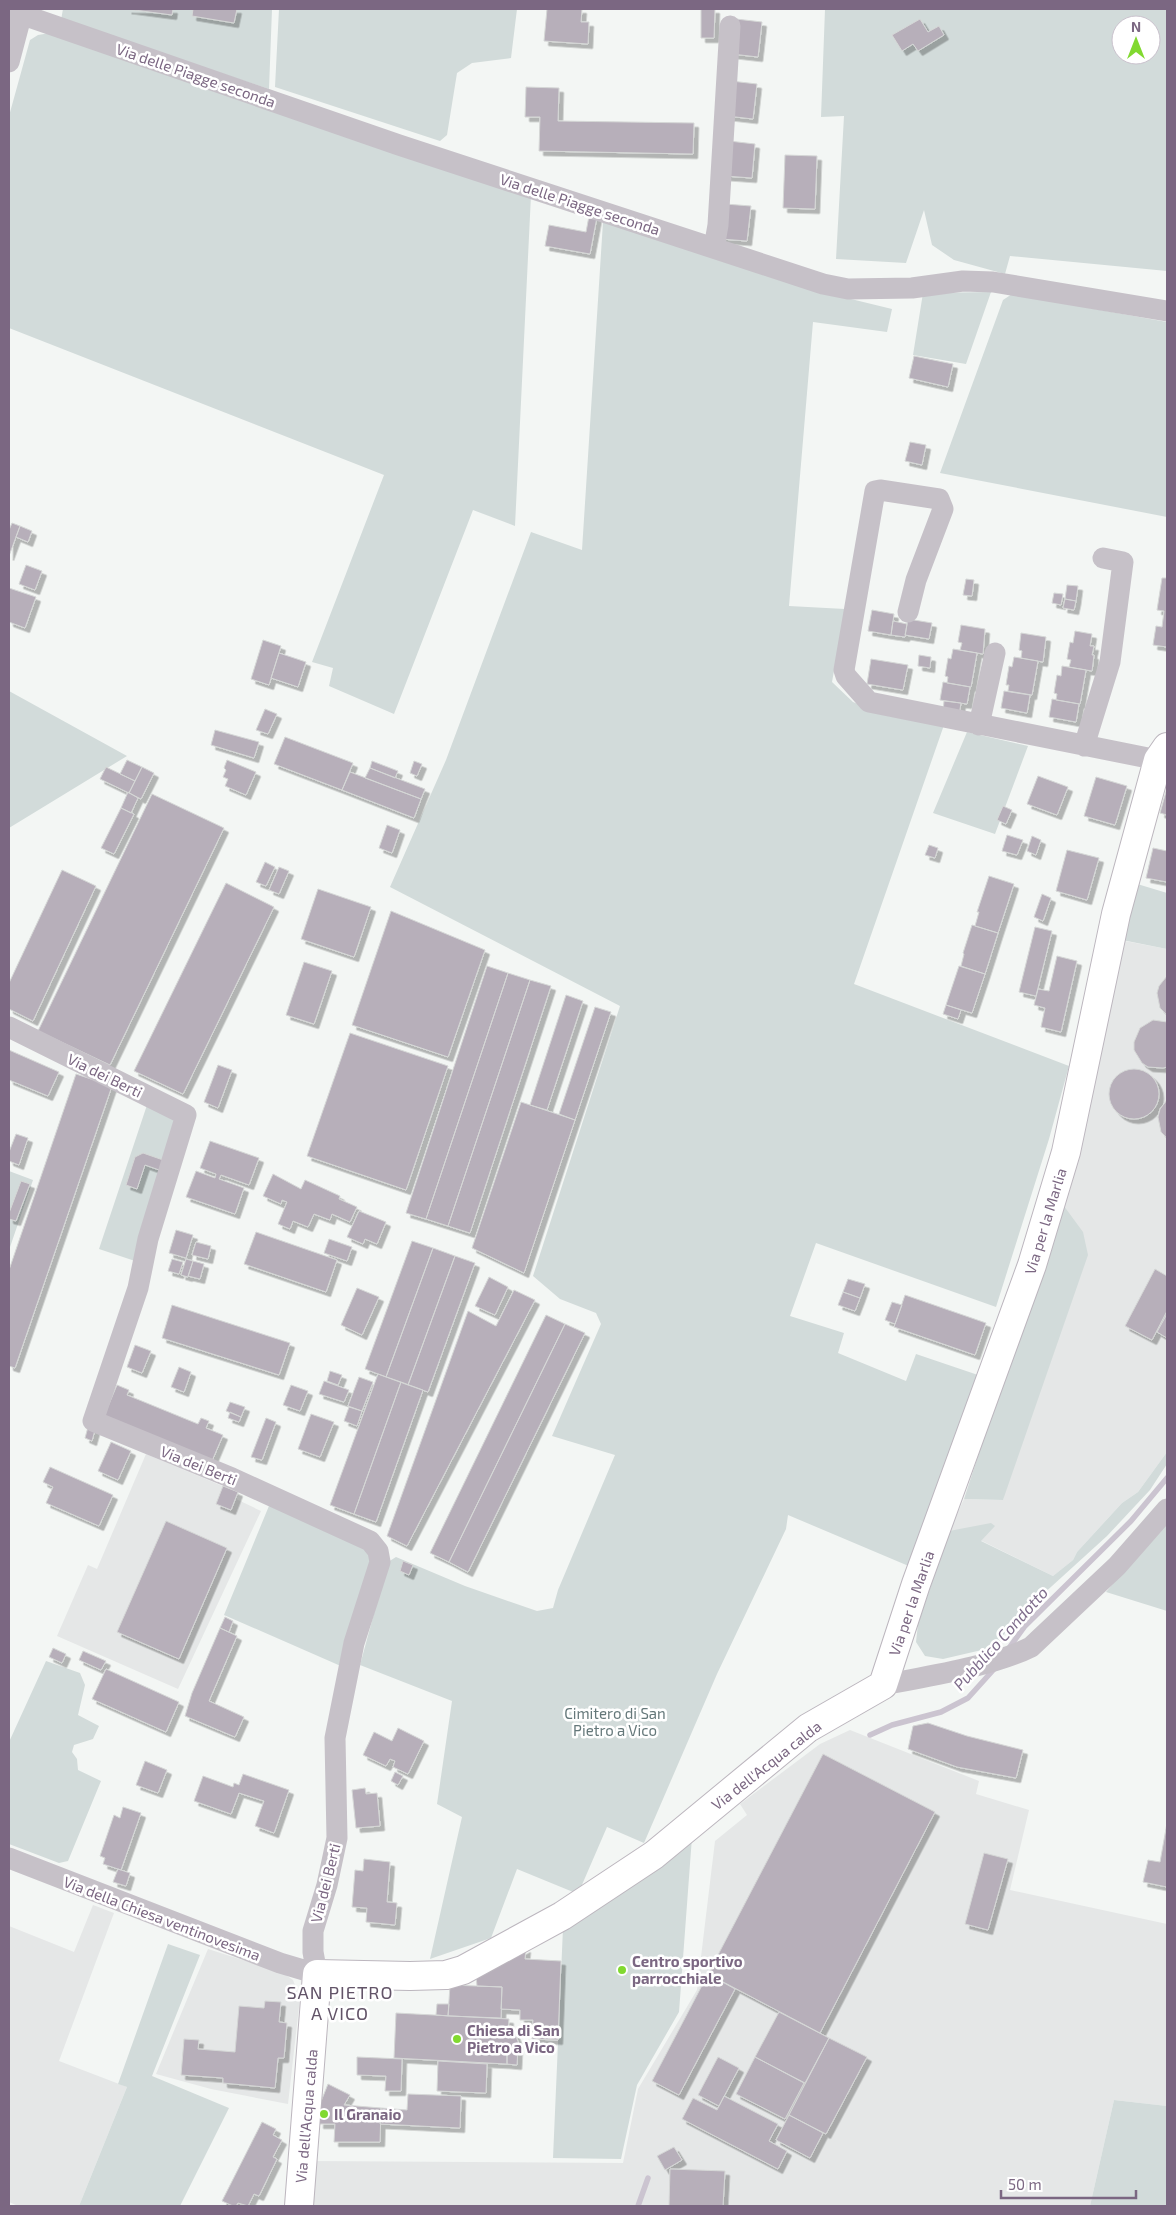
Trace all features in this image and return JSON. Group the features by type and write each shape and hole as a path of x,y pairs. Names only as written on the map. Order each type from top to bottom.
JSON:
{"street":[{"path":"9,62 18,11"},
{"name":"Via delle Piagge seconda","path":"18,11 408,148 823,284 848,289 912,288 963,282 993,282 1167,311"},
{"path":"714,248 718,225 730,26"},
{"path":"908,612 916,580 943,508 939,499 880,490 875,491 844,670 846,676 869,702 1084,746 1163,753"},
{"path":"1084,746 1110,662 1123,562 1103,558"},
{"path":"979,725 995,653"},
{"name":"Via per la Marlia","path":"883,1685 916,1584 1032,1266 1066,1152 1116,914 1163,753"},
{"name":"Via dei Berti","path":"9,1027 186,1115 148,1239 138,1288 93,1421 232,1478 370,1541 378,1551 380,1562 354,1643 335,1738 337,1838 328,1886 313,1931 313,1952 317,1974"},
{"name":"Via dell'Acqua calda","path":"299,2206 317,1974 370,1976 446,1975 463,1970 562,1916 654,1855 808,1728 883,1685 988,1662 1015,1655 1030,1647 1118,1566 1167,1509"},
{"name":"Via della Chiesa ventinovesima","path":"9,1858 255,1953 317,1974"},
{"name":"Via dell'Acqua calda","path":"313,2025 325,2004 341,1988 370,1976"}],"shaded area":[{"path":"1125,941 1167,949 1167,1452 1138,1492 1122,1503 1077,1552 1073,1560 1053,1576 980,1540 994,1526 949,1531 964,1499 1003,1500 1061,1202 1073,1164"},
{"path":"146,1454 239,1493 236,1499 261,1511 178,1689 57,1636 88,1565 97,1569"},
{"path":"850,1730 979,1781 976,1794 1029,1810 1010,1890 1167,1924 1167,2106 1114,2100 1090,2206 312,2206 311,2161 623,2163 638,2089 697,1990 715,1841 747,1815 740,1804 820,1744"},
{"path":"93,1905 114,1913 59,2061 127,2087 79,2206 18,2206 9,2202 9,1926 74,1952"},
{"path":"208,1949 283,1973 293,1980 300,1998 288,2104 211,2089 156,2074"}],"green space":[{"path":"63,9 272,9 269,89 61,20"},
{"path":"279,9 517,9 511,58 472,63 457,73 447,135 440,141 275,87"},
{"path":"825,9 1167,9 1167,271 1010,256 1005,274 954,260 932,245 924,210 906,263 836,259 844,116 821,117"},
{"path":"50,33 531,195 515,526 473,510 394,714 329,686 333,668 312,662 384,475 9,328 9,116 30,40 38,35"},
{"name":"Cimitero di San Pietro a Vico","path":"603,222 814,290 892,309 887,332 813,322 789,606 845,609 832,682 853,702 888,716 944,725 854,984 1069,1066 1049,1139 996,1307 816,1243 790,1316 844,1333 838,1353 906,1381 916,1354 978,1375 911,1567 788,1515 786,1529 717,1674 644,1843 607,1827 578,1894 517,1869 491,1938 430,1959 462,1817 437,1804 452,1701 360,1665 388,1562 396,1557 465,1586 537,1611 553,1608 558,1590 615,1455 552,1436 601,1324 596,1313 560,1299 533,1276 620,1006 390,887 446,760 531,532 582,550"},
{"path":"991,292 966,364 913,355 923,293"},
{"path":"1012,294 1167,322 1167,517 940,473 1003,300"},
{"path":"9,691 127,756 9,828"},
{"path":"967,732 1028,746 995,834 933,813"},
{"path":"1134,883 1167,893 1167,949 1117,939"},
{"path":"148,1102 175,1121 138,1262 99,1249"},
{"path":"9,1171 33,1180 9,1250"},
{"path":"1061,1202 1083,1232 1088,1255 1003,1500 964,1499"},
{"path":"1167,1452 1167,1464 1150,1490 1107,1536 1008,1626 999,1646 943,1659 925,1656 916,1642 918,1624 949,1531 991,1523 995,1526 981,1541 1053,1576 1073,1560 1077,1552 1122,1503 1138,1492"},
{"path":"271,1501 363,1545 373,1562 343,1667 224,1615"},
{"path":"1167,1521 1167,1611 1106,1592"},
{"path":"46,1661 80,1673 85,1685 78,1715 99,1726 93,1739 74,1745 72,1752 77,1759 78,1770 101,1781 68,1861 59,1863 9,1844 9,1742"},
{"name":"Centro sportivo parrocchiale","path":"692,1837 679,2012 637,2085 621,2159 553,2158 563,1928"},
{"path":"168,1944 200,1955 152,2076 229,2108 180,2206 79,2206 127,2087 118,2084"},
{"path":"1114,2100 1167,2106 1167,2206 1090,2206"}],"building":[{"path":"127,9 173,9 172,15"},
{"path":"193,9 237,9 234,23 192,16"},
{"path":"547,9 582,9 581,22 589,22 588,44 544,41"},
{"path":"701,9 715,9 714,38 701,38"},
{"path":"736,19 762,22 758,57 732,54"},
{"path":"920,19 928,32 939,26 944,35 918,51 913,44 902,51 892,35"},
{"path":"731,81 757,84 753,119 727,116"},
{"path":"526,87 559,88 558,121 694,123 693,154 539,151 540,117 525,117"},
{"path":"729,141 755,144 752,178 725,176"},
{"path":"785,155 817,156 815,209 783,208"},
{"path":"725,204 751,206 747,241 721,239"},
{"path":"589,216 597,217 590,254 545,246 549,225 586,232"},
{"path":"914,356 953,364 948,387 909,378"},
{"path":"910,442 926,445 922,465 905,461"},
{"path":"12,523 20,526 9,556 9,530"},
{"path":"20,526 32,531 28,542 16,537"},
{"path":"26,565 42,571 35,590 19,584"},
{"path":"1162,578 1167,578 1167,647 1153,645 1156,626 1162,627 1164,611 1157,610"},
{"path":"966,579 974,580 972,596 963,595"},
{"path":"1067,585 1078,586 1076,601 1065,599"},
{"path":"9,588 36,597 25,628 9,622"},
{"path":"1054,593 1063,594 1061,605 1052,603"},
{"path":"1065,599 1076,601 1074,610 1063,608"},
{"path":"872,610 894,614 891,635 868,631"},
{"path":"908,619 932,623 929,639 905,635"},
{"path":"893,621 907,624 905,637 891,635"},
{"path":"961,625 985,629 983,654 960,650 962,643 958,642"},
{"path":"1075,631 1092,634 1090,646 1094,646 1092,655 1094,655 1092,671 1069,667 1071,660 1067,659 1070,642 1073,643"},
{"path":"1021,633 1046,637 1043,662 1021,658 1022,651 1019,650"},
{"path":"263,640 281,646 269,685 251,679"},
{"path":"953,649 977,653 971,687 947,683 948,677 945,676 948,658 951,659"},
{"path":"279,653 306,662 298,687 271,678"},
{"path":"919,655 931,657 930,668 918,666"},
{"path":"1014,657 1038,661 1032,695 1008,691 1009,685 1006,685 1009,666 1012,667"},
{"path":"871,659 908,665 903,690 867,684"},
{"path":"1062,666 1086,670 1080,704 1056,700 1057,694 1054,693 1057,675 1061,676"},
{"path":"943,682 970,687 967,704 940,700"},
{"path":"1004,691 1030,695 1027,713 1001,708"},
{"path":"1052,699 1079,704 1076,722 1049,717"},
{"path":"944,701 961,703 959,715 943,712"},
{"path":"265,709 277,714 268,734 256,730"},
{"path":"215,730 259,742 254,758 211,745"},
{"path":"285,737 353,763 342,790 274,764"},
{"path":"127,760 142,767 135,781 120,774"},
{"path":"227,760 256,772 246,795 225,786 228,779 223,777"},
{"path":"372,761 398,771 395,778 370,768"},
{"path":"414,761 422,764 417,776 410,773"},
{"path":"106,767 135,781 129,793 100,779"},
{"path":"142,767 154,773 141,799 129,793"},
{"path":"370,768 425,789 421,799 365,778"},
{"path":"350,772 421,799 414,818 342,790"},
{"path":"1038,776 1068,787 1057,815 1027,804"},
{"path":"1096,777 1127,786 1115,825 1084,816"},
{"path":"1167,788 1167,815 1160,813"},
{"path":"128,792 138,798 131,813 121,808"},
{"path":"152,794 224,828 110,1065 38,1031"},
{"path":"1003,806 1012,810 1006,824 997,820"},
{"path":"121,808 134,814 114,854 101,848"},
{"path":"387,825 400,830 392,853 379,848"},
{"path":"1007,835 1023,840 1017,855 1002,851"},
{"path":"1032,836 1041,840 1036,855 1027,851"},
{"path":"929,845 938,848 935,858 925,855"},
{"path":"1153,848 1167,851 1167,882 1146,878"},
{"path":"1067,850 1099,858 1087,900 1056,891"},
{"path":"265,862 275,867 266,886 256,882"},
{"path":"279,867 289,871 279,894 269,890"},
{"path":"62,870 96,886 33,1021 9,1009 9,983"},
{"path":"989,876 1014,884 998,933 975,926 979,912 977,912"},
{"path":"226,883 274,907 183,1094 134,1071"},
{"path":"318,889 371,907 354,957 301,939"},
{"path":"1042,894 1051,898 1043,921 1034,917"},
{"path":"391,911 485,950 448,1057 352,1025"},
{"path":"972,925 998,933 985,974 961,966"},
{"path":"1035,927 1052,931 1036,996 1019,992"},
{"path":"1057,956 1077,961 1061,1032 1041,1027 1045,1008 1034,1005 1038,989 1049,991"},
{"path":"304,962 332,971 314,1024 286,1015"},
{"path":"487,966 508,973 426,1219 406,1213"},
{"path":"959,966 985,974 972,1013 946,1005"},
{"path":"508,973 530,980 448,1226 426,1219"},
{"path":"1167,976 1167,1015 1160,1008 1157,993 1159,986"},
{"path":"530,980 551,986 470,1233 448,1226"},
{"path":"566,995 583,1001 547,1110 530,1105"},
{"path":"946,1005 961,1010 958,1019 943,1014"},
{"path":"595,1007 611,1012 575,1120 559,1114"},
{"path":"1153,1020 1167,1022 1167,1067 1148,1067 1142,1063 1134,1050 1134,1042 1140,1028"},
{"path":"350,1033 448,1066 406,1190 307,1156"},
{"path":"9,1050 59,1072 48,1096 9,1080"},
{"path":"218,1065 232,1070 218,1108 204,1102"},
{"path":"1134,1069 1143,1071 1154,1080 1159,1094 1157,1103 1148,1114 1134,1119 1125,1117 1114,1108 1109,1094 1111,1085 1120,1074"},
{"path":"76,1074 112,1086 15,1368 9,1366 9,1270"},
{"path":"1167,1100 1167,1138 1161,1132 1158,1117 1160,1109"},
{"path":"521,1102 575,1120 524,1273 472,1248"},
{"path":"16,1134 28,1138 19,1165 9,1161 9,1152"},
{"path":"210,1141 259,1158 249,1185 221,1175 219,1179 244,1188 235,1214 186,1197 196,1171 215,1178 216,1174 200,1168"},
{"path":"143,1153 166,1161 162,1171 145,1165 137,1189 126,1185 135,1157"},
{"path":"273,1174 301,1189 305,1180 340,1196 339,1199 357,1207 350,1222 332,1214 330,1220 314,1214 308,1227 293,1221 290,1229 278,1224 287,1202 282,1200 281,1204 263,1196"},
{"path":"21,1181 30,1184 16,1221 9,1219 9,1213"},
{"path":"359,1211 386,1222 377,1244 365,1239 363,1244 347,1237"},
{"path":"176,1230 193,1235 186,1258 169,1253"},
{"path":"256,1232 337,1260 326,1292 244,1264"},
{"path":"329,1239 352,1247 347,1261 324,1253"},
{"path":"412,1241 433,1248 386,1377 365,1369"},
{"path":"196,1242 211,1246 208,1259 192,1255"},
{"path":"433,1248 455,1256 408,1385 386,1377"},
{"path":"455,1256 475,1263 428,1392 408,1385"},
{"path":"172,1259 183,1262 179,1274 168,1271"},
{"path":"186,1259 193,1261 188,1277 181,1275"},
{"path":"193,1261 204,1264 200,1279 188,1276"},
{"path":"1155,1269 1167,1276 1167,1311 1152,1340 1125,1326"},
{"path":"489,1277 508,1287 495,1315 475,1306"},
{"path":"848,1279 865,1284 860,1298 843,1292"},
{"path":"357,1288 379,1297 362,1335 341,1325"},
{"path":"514,1290 535,1300 407,1546 387,1536 468,1311 496,1326"},
{"path":"843,1292 860,1298 855,1311 838,1305"},
{"path":"905,1295 986,1323 975,1355 894,1327"},
{"path":"892,1302 902,1305 895,1324 885,1320"},
{"path":"172,1305 290,1343 279,1375 162,1338"},
{"path":"1167,1314 1167,1338 1157,1332"},
{"path":"546,1315 565,1324 449,1562 430,1553"},
{"path":"565,1324 585,1333 468,1572 449,1562"},
{"path":"135,1345 151,1351 142,1373 127,1367"},
{"path":"179,1367 191,1372 184,1392 171,1387"},
{"path":"330,1371 342,1375 338,1385 327,1381"},
{"path":"378,1374 401,1382 354,1514 330,1505"},
{"path":"359,1377 373,1382 362,1411 348,1406"},
{"path":"324,1381 349,1390 344,1402 319,1394"},
{"path":"401,1382 423,1390 376,1522 354,1514"},
{"path":"117,1385 129,1390 127,1395 198,1424 201,1418 209,1421 206,1428 223,1435 212,1461 104,1416"},
{"path":"291,1385 308,1391 300,1411 283,1405"},
{"path":"230,1402 245,1407 241,1417 226,1411"},
{"path":"349,1407 362,1411 357,1426 344,1421"},
{"path":"230,1412 241,1417 239,1422 228,1418"},
{"path":"311,1414 334,1422 320,1457 298,1449"},
{"path":"266,1418 276,1422 262,1460 251,1457"},
{"path":"88,1427 95,1430 92,1441 85,1438"},
{"path":"111,1442 131,1451 118,1480 98,1471"},
{"path":"50,1467 113,1495 99,1526 46,1503 53,1487 43,1482"},
{"path":"223,1486 238,1492 231,1510 216,1504"},
{"path":"166,1521 227,1548 179,1659 117,1632"},
{"path":"403,1561 413,1565 409,1575 400,1571"},
{"path":"225,1617 233,1621 229,1632 220,1628"},
{"path":"220,1628 237,1636 209,1701 244,1717 235,1737 185,1716 192,1693"},
{"path":"53,1648 66,1654 62,1663 49,1657"},
{"path":"83,1651 106,1661 101,1670 79,1660"},
{"path":"106,1669 179,1702 166,1732 92,1699"},
{"path":"928,1723 967,1736 1023,1750 1016,1778 957,1767 908,1749 913,1726"},
{"path":"398,1728 424,1741 408,1774 393,1767 395,1761 390,1759 386,1766 363,1755 374,1732 392,1741"},
{"path":"823,1754 935,1812 820,2033 708,1974"},
{"path":"145,1761 167,1770 158,1793 136,1785"},
{"path":"395,1772 403,1776 398,1785 391,1781"},
{"path":"243,1774 289,1790 274,1833 255,1826 264,1801 239,1793 231,1814 194,1801 203,1776 233,1787 234,1783 239,1785"},
{"path":"365,1788 366,1794 377,1793 380,1826 356,1828 352,1790"},
{"path":"123,1807 141,1813 121,1870 103,1864 105,1858 100,1856 114,1815 120,1818"},
{"path":"1167,1823 1167,1887 1143,1882 1148,1860 1160,1862"},
{"path":"984,1853 1008,1859 988,1930 965,1924"},
{"path":"364,1859 390,1862 387,1902 397,1903 395,1925 366,1922 367,1908 352,1907 355,1870 363,1871"},
{"path":"118,1869 130,1873 126,1886 113,1882"},
{"path":"526,1948 525,1959 561,1961 558,2040 532,2039 533,2020 520,2020 520,2010 501,2009 502,1987 477,1986 476,1976"},
{"path":"708,1974 735,1989 679,2095 652,2081"},
{"path":"450,1985 502,1987 501,2018 448,2016"},
{"path":"265,2001 281,2002 279,2022 287,2023 284,2058 278,2058 275,2088 223,2083 223,2078 181,2075 184,2039 199,2040 198,2049 235,2052 239,2006 264,2008"},
{"path":"437,2004 449,2004 448,2016 436,2015"},
{"path":"779,2012 829,2038 805,2083 755,2057"},
{"name":"Chiesa di San Pietro a Vico","path":"396,2013 509,2019 508,2031 515,2034 519,2044 515,2050 507,2053 507,2064 394,2058"},
{"path":"829,2038 867,2057 826,2134 789,2115"},
{"path":"518,2047 517,2065 507,2064 507,2053 512,2052"},
{"path":"357,2057 402,2059 401,2091 385,2091 386,2076 357,2075"},
{"path":"718,2057 739,2068 719,2106 698,2095"},
{"path":"755,2057 804,2083 785,2119 736,2094"},
{"path":"438,2061 487,2064 486,2093 437,2091"},
{"path":"328,2084 350,2095 344,2105 381,2108 380,2142 334,2142 335,2124 319,2124 320,2104"},
{"path":"408,2094 461,2096 460,2128 380,2124 381,2108 407,2110"},
{"path":"724,2096 778,2124 769,2141 787,2151 778,2169 682,2119 693,2098 717,2110"},
{"path":"789,2115 823,2133 810,2158 776,2140"},
{"path":"262,2122 276,2129 273,2135 282,2140 273,2157 277,2159 259,2196 254,2194 248,2206 238,2203 236,2206 233,2206 222,2201"},
{"path":"674,2147 682,2160 665,2170 657,2156"},
{"path":"670,2169 725,2171 723,2206 669,2206"}],"waterway":[{"name":"Pubblico Condotto","path":"1009,1648 1025,1626 1131,1521 1167,1478"},
{"name":"Pubblico Condotto","path":"870,1735 892,1725 941,1712 968,1698 995,1668"},
{"name":"Pubblico Condotto","path":"638,2206 648,2178"}],"place":[{"name":"Centro sportivo parrocchiale","path":"622,1970"},
{"name":"Chiesa di San Pietro a Vico","path":"457,2039"},
{"name":"Il Granaio","path":"324,2114"}],"district":[{"name":"SAN PIETRO A VICO","path":"340,2002"}]}
